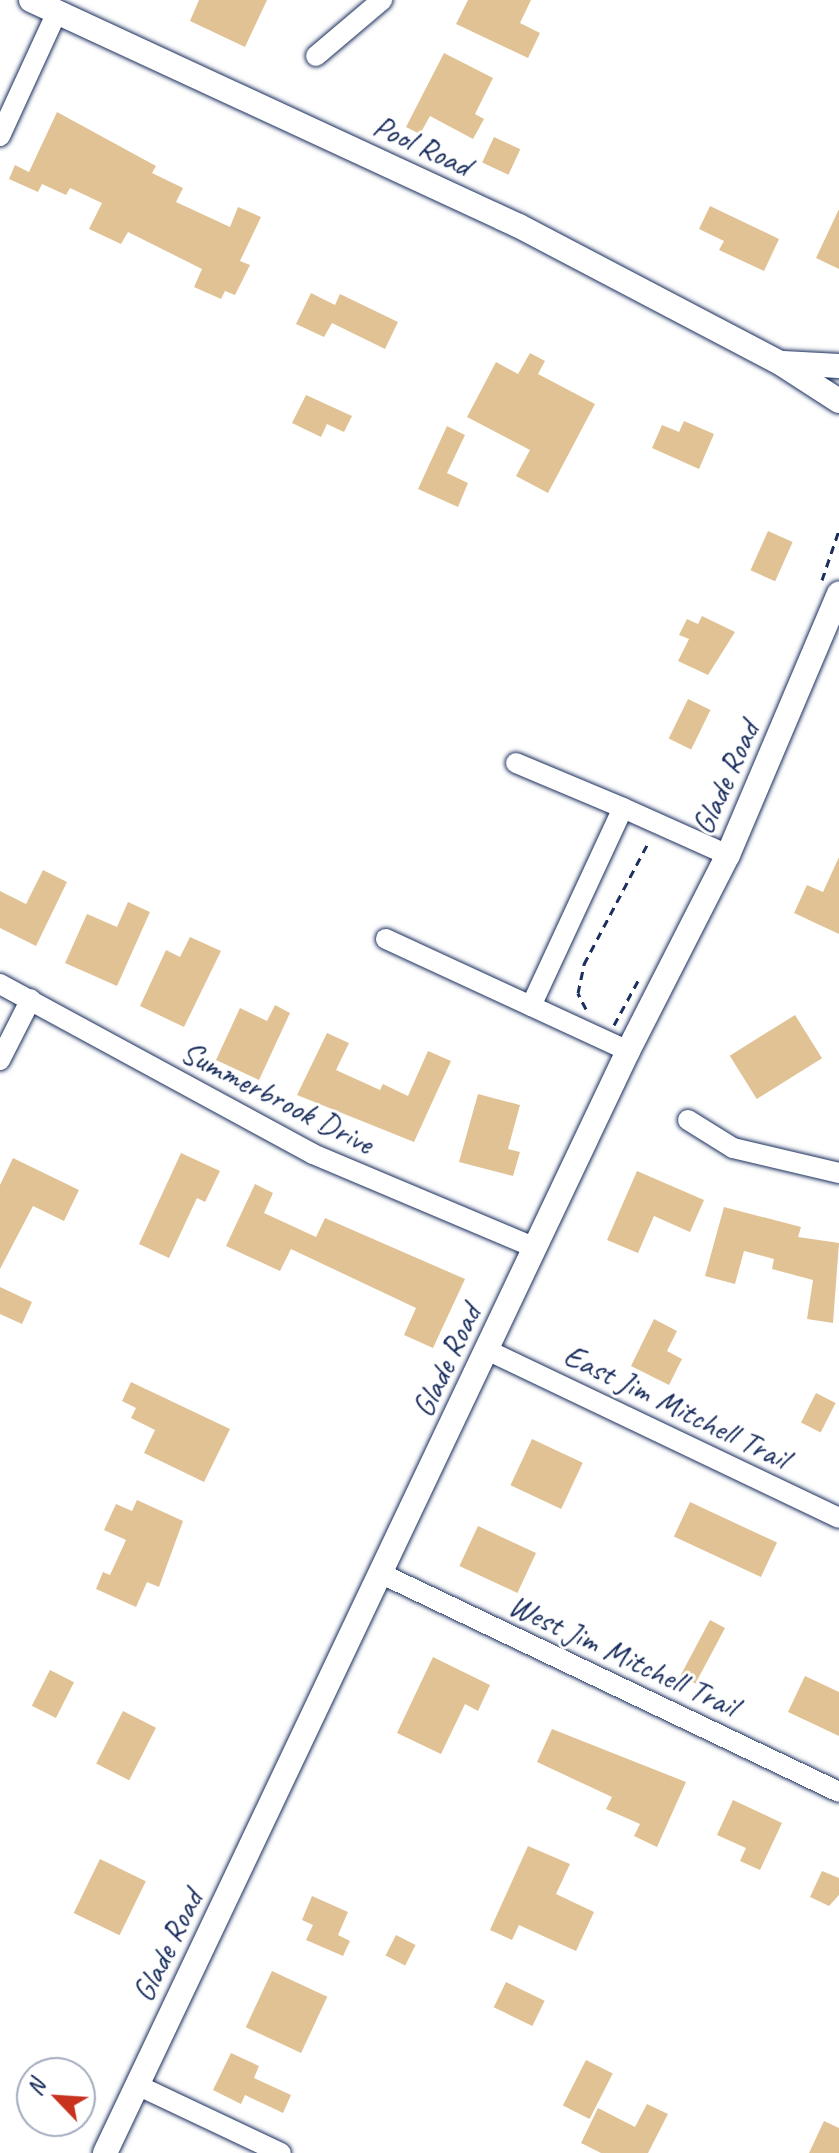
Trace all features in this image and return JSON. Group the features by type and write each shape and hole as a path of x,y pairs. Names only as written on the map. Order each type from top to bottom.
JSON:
{"main road":[{"name":"Pool Road","path":"31,0 519,226 780,363 839,401"},
{"name":"Pool Road","path":"780,363 839,383"},
{"path":"780,363 839,366"},
{"name":"Glade Road","path":"105,2153 536,1248 620,1048 728,855 839,594"}],"street":[{"path":"316,56 382,0"},
{"path":"0,136 57,12"},
{"path":"516,763 728,855"},
{"path":"531,1006 623,808"},
{"path":"386,939 620,1048"},
{"name":"Summerbrook Drive","path":"0,984 313,1154 536,1248"},
{"path":"0,1060 31,999"},
{"path":"688,1120 733,1148 839,1173"},
{"name":"East Jim Mitchell Trail","path":"487,1350 839,1518"},
{"name":"West Jim Mitchell Trail","path":"382,1574 839,1792"},
{"path":"137,2085 281,2153"}],"path":[{"path":"590,1013 578,993 584,964 656,824"},
{"path":"602,1019 619,1027 620,1048"}],"building":[{"path":"199,0 267,0 245,47 190,21"},
{"path":"468,0 531,0 520,23 540,33 528,58 456,24"},
{"path":"444,53 493,78 475,114 484,119 473,139 430,116 420,134 406,127"},
{"path":"57,112 156,166 152,173 183,188 176,202 230,227 238,207 261,217 240,261 250,265 235,295 225,291 221,299 194,287 202,269 128,232 121,244 89,229 102,203 70,188 66,195 42,184 38,192 9,179 15,165 29,172"},
{"path":"494,137 520,149 508,175 482,162"},
{"path":"710,206 779,239 764,271 719,250 724,241 699,229"},
{"path":"839,209 839,269 816,258"},
{"path":"311,293 335,305 340,294 398,322 385,349 332,323 324,337 296,324"},
{"path":"530,353 545,361 538,374 595,404 548,493 516,476 530,450 467,417 496,362 518,374"},
{"path":"306,395 352,416 344,432 327,424 321,437 292,423"},
{"path":"684,421 714,434 699,469 652,448 662,425 679,432"},
{"path":"447,426 465,435 447,473 468,483 458,507 418,489"},
{"path":"768,531 793,542 775,581 751,570"},
{"path":"702,616 735,632 708,675 678,661 689,639 679,635 687,619 698,624"},
{"path":"688,699 710,710 691,750 669,739"},
{"path":"839,857 839,934 794,913 807,885 823,892"},
{"path":"43,870 67,882 36,946 0,928 0,891 26,904"},
{"path":"128,902 150,912 117,986 65,963 87,914 117,927"},
{"path":"190,937 221,951 184,1027 140,1006 166,950 180,957"},
{"path":"275,1005 290,1013 259,1080 216,1060 240,1008 267,1021"},
{"path":"795,1015 822,1058 757,1099 730,1056"},
{"path":"327,1033 349,1043 336,1070 380,1090 383,1084 408,1096 428,1051 451,1061 414,1142 297,1095"},
{"path":"478,1094 520,1105 508,1149 520,1152 513,1176 459,1162"},
{"path":"181,1153 220,1171 205,1202 197,1198 169,1258 139,1244"},
{"path":"13,1158 79,1190 64,1221 33,1206 0,1269 0,1185"},
{"path":"637,1171 704,1200 690,1232 654,1216 638,1253 607,1240"},
{"path":"255,1184 273,1193 264,1213 316,1237 325,1218 465,1279 433,1348 404,1335 416,1308 291,1249 280,1271 226,1246"},
{"path":"724,1207 801,1227 798,1237 839,1243 833,1323 807,1319 813,1280 772,1269 774,1259 744,1251 735,1284 705,1276"},
{"path":"0,1287 32,1302 22,1324 0,1314"},
{"path":"654,1319 677,1331 667,1351 682,1359 669,1385 631,1366"},
{"path":"131,1382 230,1429 204,1482 144,1453 155,1430 131,1418 136,1408 122,1401"},
{"path":"816,1393 836,1403 821,1432 801,1422"},
{"path":"532,1439 583,1463 561,1509 510,1485"},
{"path":"137,1500 183,1521 159,1587 147,1582 136,1607 96,1589 103,1572 110,1575 126,1540 104,1530 116,1504 132,1511"},
{"path":"690,1502 777,1543 761,1577 674,1536"},
{"path":"478,1526 536,1553 517,1593 459,1566"},
{"path":"710,1620 725,1628 695,1684 680,1676"},
{"path":"433,1657 490,1685 478,1711 465,1704 441,1754 397,1733"},
{"path":"50,1670 74,1682 56,1718 32,1706"},
{"path":"805,1676 839,1692 839,1736 788,1712"},
{"path":"123,1711 156,1728 129,1780 96,1764"},
{"path":"552,1729 686,1782 657,1847 634,1836 640,1824 606,1809 612,1797 537,1762"},
{"path":"733,1800 782,1823 760,1870 740,1861 746,1848 717,1835"},
{"path":"528,1846 570,1864 556,1894 594,1912 576,1951 519,1925 512,1940 490,1930"},
{"path":"100,1859 146,1881 120,1935 74,1913"},
{"path":"822,1871 839,1878 839,1895 829,1906 810,1897"},
{"path":"312,1896 348,1912 338,1935 350,1941 343,1956 306,1940 313,1925 302,1920"},
{"path":"396,1935 416,1945 405,1965 386,1955"},
{"path":"272,1971 327,1997 301,2053 246,2027"},
{"path":"506,1982 545,2001 532,2026 494,2007"},
{"path":"231,2053 259,2066 254,2078 291,2095 283,2113 245,2095 241,2104 213,2090"},
{"path":"586,2060 613,2074 590,2119 563,2105"},
{"path":"647,2104 668,2114 648,2153 601,2153 581,2143 598,2108 635,2127"},
{"path":"824,2121 839,2128 839,2153 809,2153"}]}
